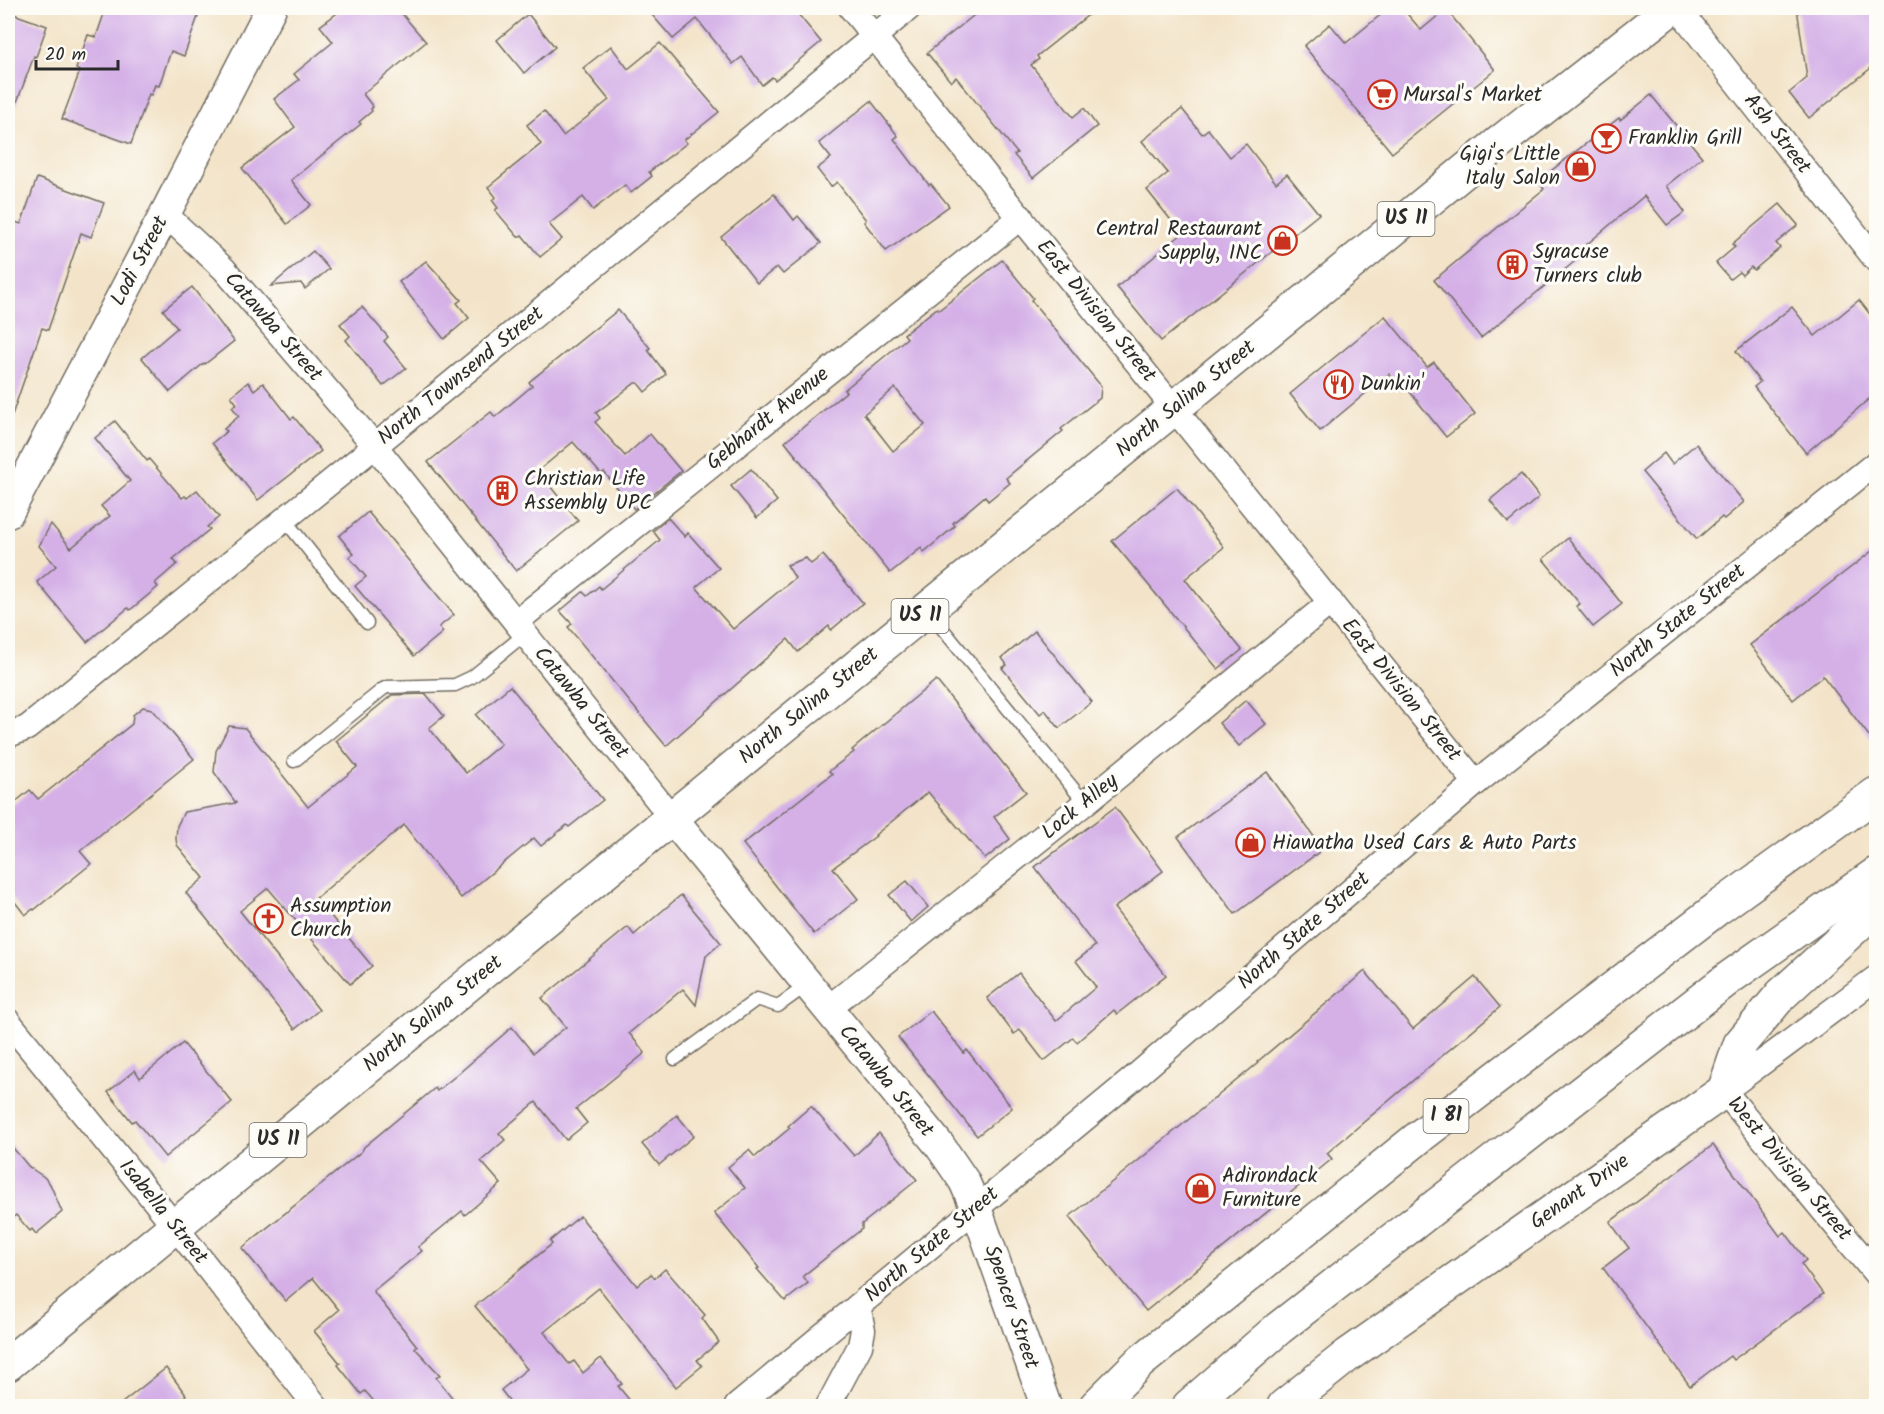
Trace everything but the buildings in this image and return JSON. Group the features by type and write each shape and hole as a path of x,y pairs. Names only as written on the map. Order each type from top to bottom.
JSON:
{"main road":[{"name":"North Salina Street","path":"8,1364 174,1225 1499,143 1671,8"},
{"path":"1809,843 1876,783"},
{"name":"I 81","path":"1095,1407 1139,1363 1423,1134 1718,908 1876,794"},
{"path":"1188,1407 1279,1328 1729,978 1876,874"},
{"path":"1724,1091 1740,1044 1781,995 1876,908"},
{"name":"Genant Drive","path":"1284,1407 1348,1355 1724,1091"}],"street":[{"name":"Lodi Street","path":"8,513 271,8"},
{"name":"East Division Street","path":"851,8 1476,783"},
{"name":"North Townsend Street","path":"8,735 27,728 285,520 909,8"},
{"name":"Ash Street","path":"1678,8 1876,260"},
{"name":"Catawba Street","path":"165,214 224,269 375,446 672,818 940,1146 964,1181 976,1208"},
{"name":"Gebhardt Avenue","path":"521,628 1021,217"},
{"name":"North State Street","path":"737,1407 1129,1082 1476,783 1876,463"},
{"name":"Lock Alley","path":"827,1009 1085,803 1330,602"},
{"name":"Genant Drive","path":"1724,1091 1876,978"},
{"name":"Isabella Street","path":"8,1021 174,1225 316,1407"},
{"name":"West Division Street","path":"1724,1091 1876,1274"},
{"name":"Spencer Street","path":"976,1208 1046,1407"},
{"path":"828,1407 860,1346 863,1330 858,1306"}],"lane":[{"path":"285,520 367,623"},
{"path":"927,610 1085,803"},
{"path":"294,761 387,687 455,685 472,677 521,628"},
{"path":"675,1059 757,999 778,1006 807,985"}],"place":[{"name":"Mursal's Market","path":"1382,95"},
{"name":"Franklin Grill","path":"1607,138"},
{"name":"Gigi's Little Italy Salon","path":"1581,166"},
{"name":"Central Restaurant Supply, INC","path":"1283,241"},
{"name":"Syracuse Turners club","path":"1512,264"},
{"name":"Dunkin'","path":"1339,384"},
{"name":"Christian Life Assembly UPC","path":"503,491"},
{"name":"Hiawatha Used Cars & Auto Parts","path":"1251,843"},
{"name":"Assumption Church","path":"269,918"},
{"name":"Adirondack Furniture","path":"1201,1188"}]}
